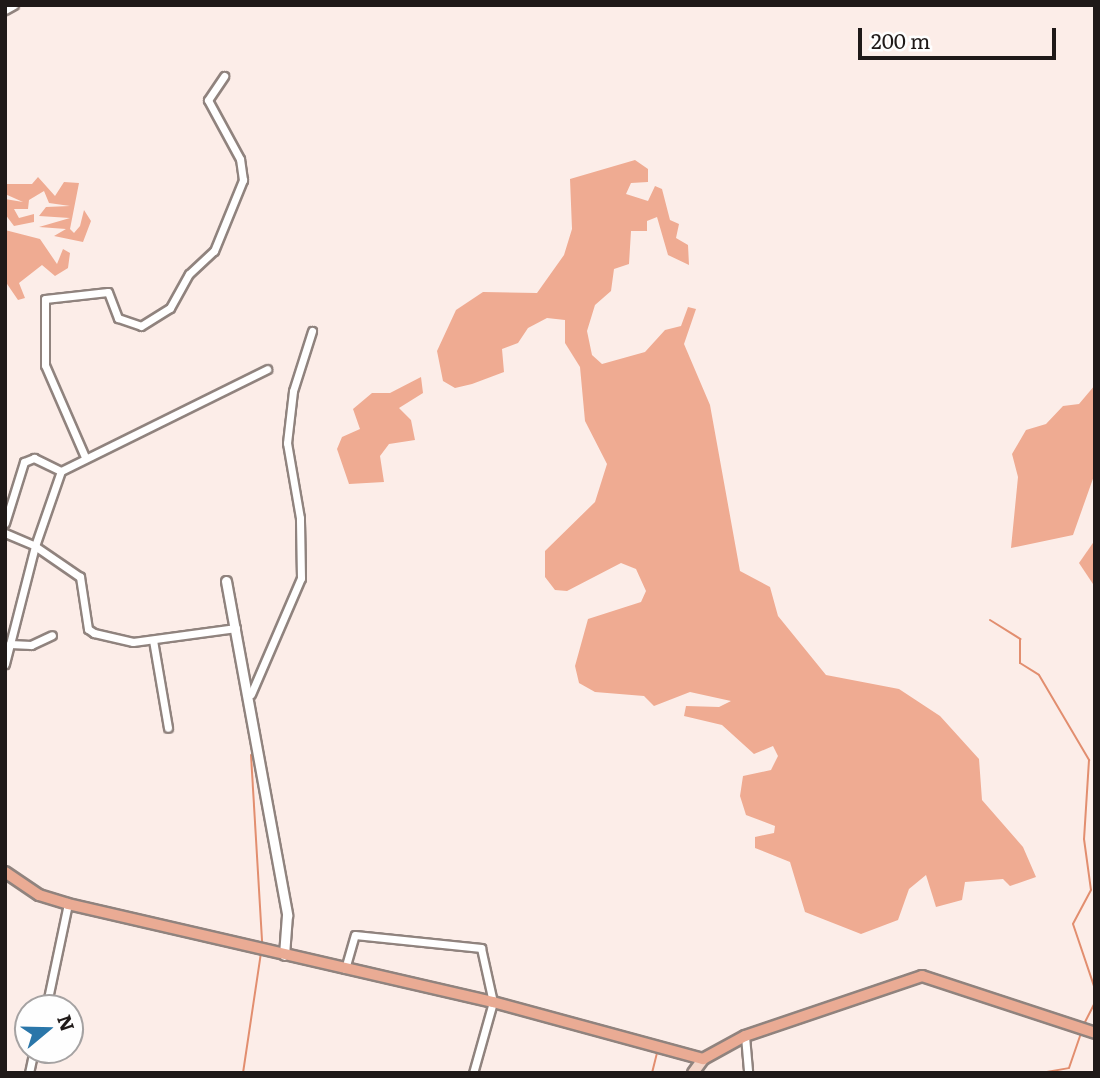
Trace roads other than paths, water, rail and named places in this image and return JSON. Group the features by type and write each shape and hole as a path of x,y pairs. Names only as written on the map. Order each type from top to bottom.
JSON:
{"main road":[{"path":"5,872 39,895 68,904 493,1002 703,1059"},
{"path":"693,1073 703,1059 746,1036 922,976 1095,1032"}],"street":[{"path":"5,10 14,5"},
{"path":"85,457 45,365 45,299 52,293 108,292 118,318 141,326 170,308 189,274 214,251 243,180 240,159 208,100 224,76"},
{"path":"251,694 301,578 300,518 287,443 293,391 312,331"},
{"path":"5,664 35,546 61,471 267,369"},
{"path":"5,523 24,462 34,458 61,471"},
{"path":"5,533 35,546 80,577 88,629 132,642 236,628"},
{"path":"226,581 251,694 287,915 284,955"},
{"path":"10,644 31,645 52,635"},
{"path":"153,640 167,728"},
{"path":"49,994 68,904"},
{"path":"345,969 355,935 481,948 493,1002 473,1073"},
{"path":"746,1036 748,1073"}],"waterway":[{"path":"990,620 1020,639 1020,663 1039,675 1089,760 1084,839 1091,890 1073,924 1095,989"},
{"path":"251,755 262,942"},
{"path":"243,1073 261,952"},
{"path":"1084,1024 1095,1002"},
{"path":"1041,1073 1069,1068 1081,1034"},
{"path":"652,1073 657,1053"}]}
